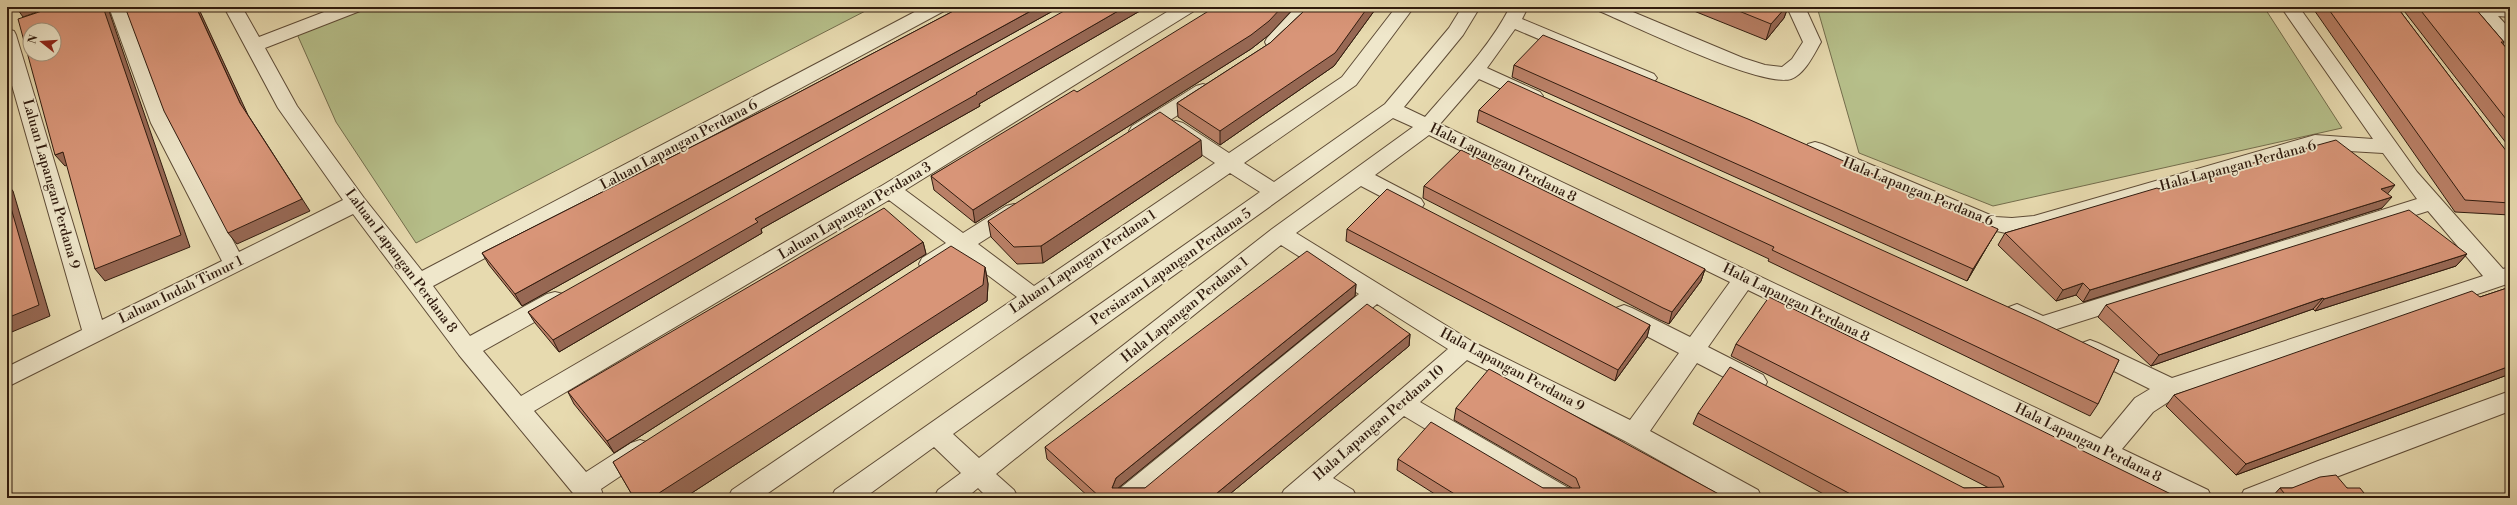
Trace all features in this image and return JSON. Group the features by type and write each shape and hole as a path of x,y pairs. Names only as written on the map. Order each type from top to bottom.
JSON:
{"street":[{"path":"118,7 161,123 234,263"},
{"name":"Laluan Lapangan Perdana 8","path":"233,7 288,108 356,203 419,283 467,349 588,492"},
{"path":"253,46 354,7"},
{"name":"Laluan Lapangan Perdana 6","path":"419,283 938,7"},
{"name":"Laluan Lapangan Perdana 3","path":"518,409 890,190 1188,7"},
{"path":"1259,54 1277,40 1306,7"},
{"name":"Laluan Lapangan Perdana 1","path":"741,498 1032,296 1229,164 1349,80 1406,7"},
{"name":"Persiaran Lapangan Perdana 5","path":"844,498 1276,193 1392,109 1456,31 1471,7"},
{"path":"1606,7 1736,62 1763,71 1786,74 1799,63 1812,42 1807,26 1792,10"},
{"path":"2106,451 2144,405 2170,388 2504,277 2430,203 2388,147 2290,7"},
{"path":"2482,8 2510,10"},
{"path":"2482,8 2510,42"},
{"path":"1515,14 1662,85"},
{"name":"Hala Lapangan Perdana 1","path":"947,498 980,474 1280,234 1361,177 1427,127 1476,70 1515,14"},
{"name":"Laluan Lapangan Perdana 9","path":"12,30 94,333"},
{"path":"1476,70 1555,105"},
{"path":"1121,142 1220,79"},
{"name":"Hala Lapangan Perdana 8","path":"1392,109 1744,279 2106,451 2199,498"},
{"path":"1161,117 1229,164 1276,193"},
{"name":"Hala Lapangan Perdana 6","path":"1800,143 1990,223 2017,227 2034,224 2315,142 2388,147"},
{"path":"1361,177 1432,214"},
{"path":"890,190 1032,296"},
{"path":"915,274 1028,202"},
{"name":"Laluan Indah Timur 1","path":"7,378 94,333 356,203"},
{"path":"2041,325 2430,203"},
{"name":"Hala Lapangan Perdana 9","path":"1280,234 1374,294 1466,348 1634,434 1749,498"},
{"path":"1634,434 1695,351 1744,279"},
{"path":"467,349 571,291"},
{"path":"1127,498 1374,294"},
{"path":"1602,303 1772,390"},
{"path":"2000,306 2170,388"},
{"name":"Hala Lapangan Perdana 10","path":"1293,498 1466,348"},
{"path":"2253,498 2335,477 2510,401"},
{"path":"1402,403 1563,498"},
{"path":"936,434 1004,498"},
{"path":"588,492 657,440"},
{"path":"1314,479 1344,498"}],"green space":[{"path":"369,7 873,7 416,243 336,122 297,34"},
{"path":"1817,7 2264,7 2342,128 1993,206 1859,153"}],"building":[{"path":"54,7 103,7 181,235 95,269 63,152 55,155 30,62 62,62 62,22 22,22 22,34 18,19"},
{"path":"125,7 196,7 240,103 302,199 228,233 164,111"},
{"path":"961,7 1038,7 515,294 482,253 792,96"},
{"path":"1071,7 1125,7 976,93 977,94 755,219 758,222 553,340 528,312"},
{"path":"1215,7 1282,7 1269,21 1251,35 973,210 931,176 1074,90 1077,92"},
{"path":"1307,7 1368,7 1335,53 1220,131 1177,103 1270,43"},
{"path":"1729,7 1786,7 1771,24"},
{"path":"2327,7 2397,7 2510,156 2510,203 2465,200"},
{"path":"2418,7 2474,7 2504,42 2501,42 2510,52 2510,124"},
{"path":"1543,35 1748,119 1998,229 1973,269 1514,65"},
{"path":"1508,81 2039,321 2119,360 2098,404 1772,250 1774,247 1479,110"},
{"path":"1160,112 1201,140 1041,246 1014,247 988,221"},
{"path":"2336,140 2395,185 2381,189 2392,197 2090,290 2083,283 2063,290 2005,233 2157,188 2159,189"},
{"path":"1461,150 1705,269 1672,312 1663,308 1424,186"},
{"path":"1387,189 1650,325 1618,370 1347,229"},
{"path":"7,194 39,305 7,318"},
{"path":"884,208 923,242 607,441 568,392"},
{"path":"2409,210 2467,254 2324,299 2323,298 2159,355 2106,305"},
{"path":"951,246 985,267 983,285 659,493 631,493 613,462"},
{"path":"1307,251 1356,284 1116,478 1112,488 1145,488 1367,304 1410,334 1211,498 1101,498 1045,447"},
{"path":"2510,287 2510,366 2246,464 2174,395 2472,291 2480,297"},
{"path":"1769,297 2179,498 1858,498 1698,413 1730,367 1964,488 2004,487 1999,477 1736,344"},
{"path":"1489,369 1726,498 1461,498 1398,459 1431,422 1543,488 1580,488 1576,478 1456,408"},
{"path":"2336,475 2347,488 2360,488 2368,498 2288,498 2280,488 2292,488 2320,477"}]}
